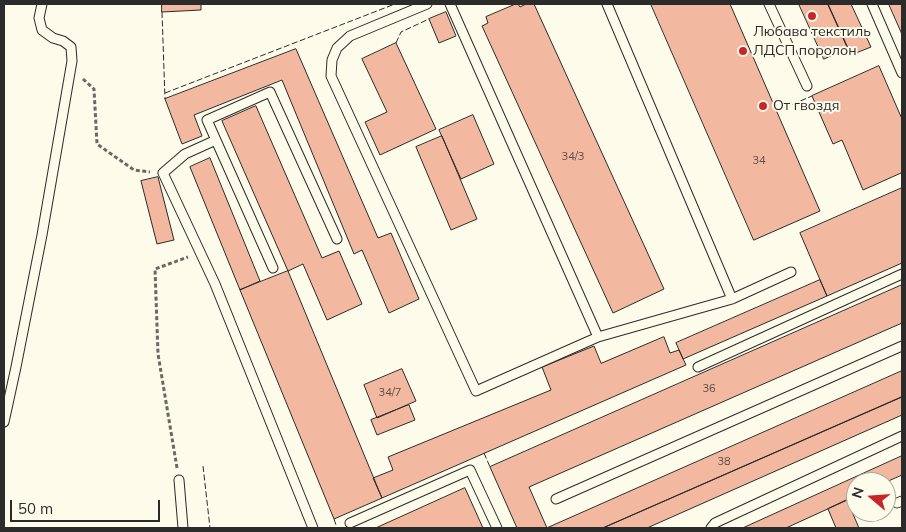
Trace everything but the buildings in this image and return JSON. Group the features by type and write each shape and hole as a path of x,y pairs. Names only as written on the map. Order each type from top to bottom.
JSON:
{"lane":[{"path":"4,422 40,244 72,61 71,47 63,41 52,38 42,30 39,18 42,4"},
{"path":"427,4 350,36 337,48 332,60 331,76 476,391 598,337 732,299 791,272"},
{"path":"450,4 598,337"},
{"path":"607,4 732,299"},
{"path":"769,4 807,86"},
{"path":"872,4 902,73"},
{"path":"273,268 207,120 270,92 338,239"},
{"path":"216,140 185,154 163,173 215,284 313,528"},
{"path":"698,367 902,274"},
{"path":"556,499 902,346"},
{"path":"711,528 715,522 902,436"},
{"path":"350,523 470,470 498,528"},
{"path":"179,480 183,528"}],"path":[{"path":"71,69 94,89 97,144 134,170 163,173"},
{"path":"179,480 158,354 155,269 200,253"}],"fence":[{"path":"165,93 395,4"},
{"path":"162,12 165,99"},
{"path":"396,43 401,32 429,19"},
{"path":"777,111 812,96"},
{"path":"484,453 490,467"},
{"path":"203,466 210,528"},
{"path":"334,519 337,528"}],"place":[{"name":"Любава текстиль","path":"812,16"},
{"name":"ЛДСП поролон","path":"743,51"},
{"name":"От гвоздя","path":"763,106"}]}
